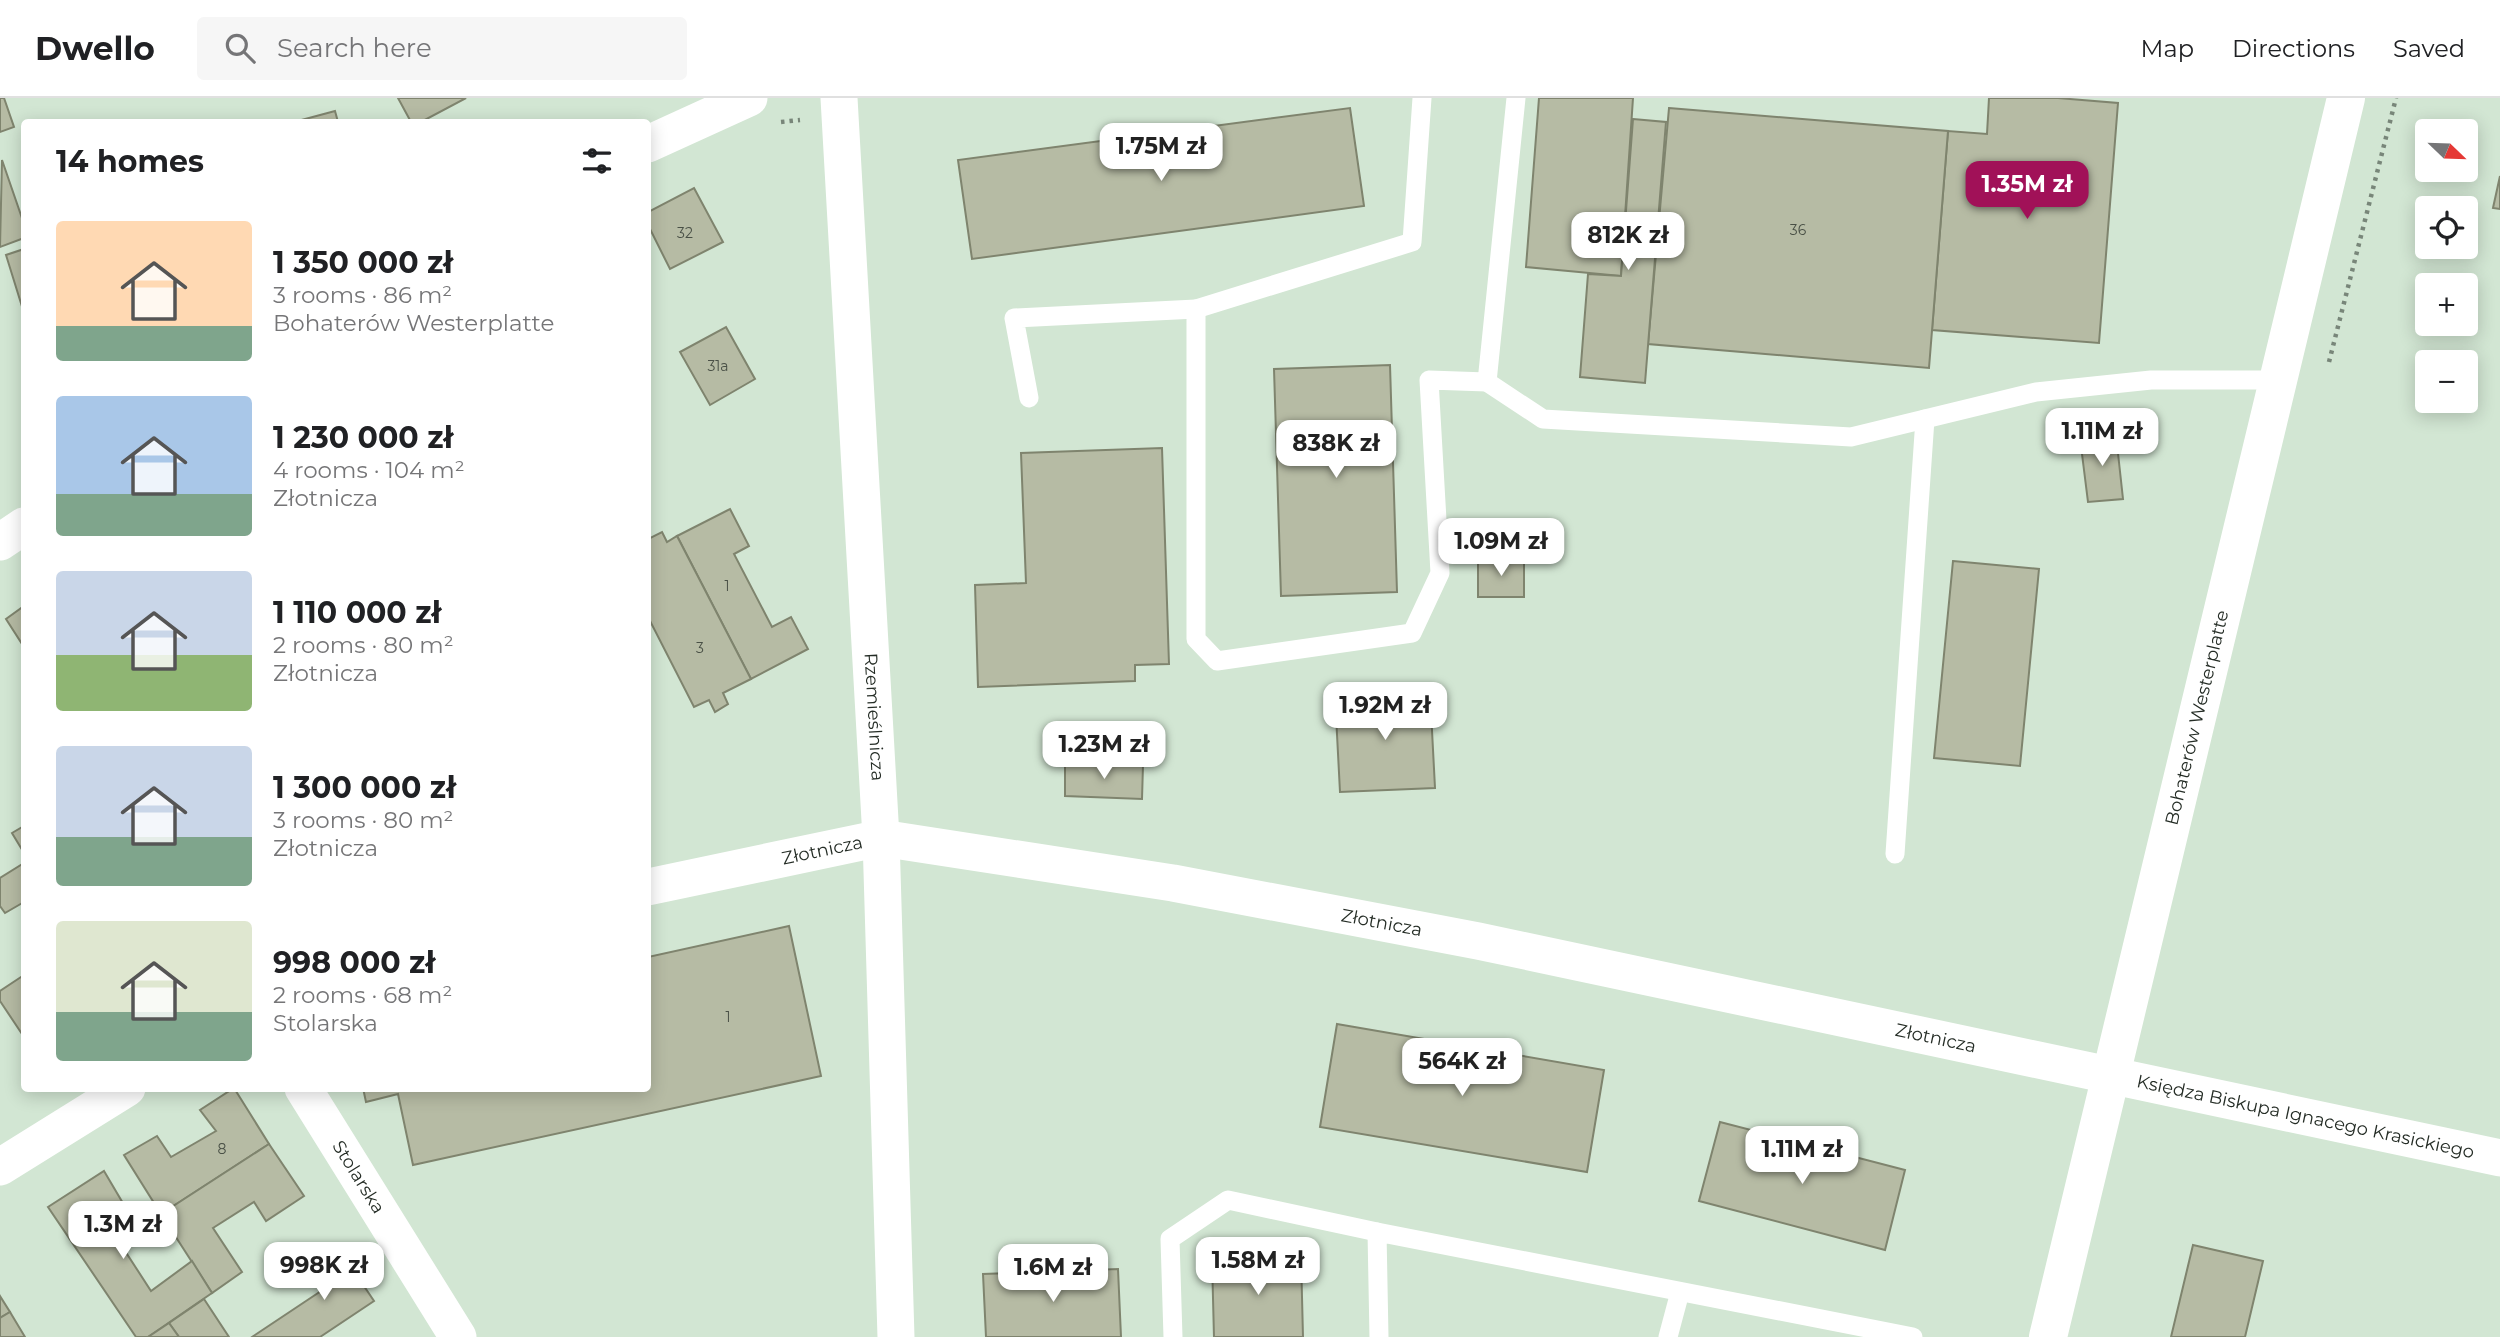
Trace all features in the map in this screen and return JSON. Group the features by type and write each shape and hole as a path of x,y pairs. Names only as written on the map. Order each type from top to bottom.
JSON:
{"street":[{"path":"651,143 748,98"},
{"name":"Rzemieślnicza","path":"839,98 881,838 896,1337"},
{"name":"Bohaterów Westerplatte","path":"2048,1337 2276,380 2346,98"},
{"path":"0,542 21,528"},
{"name":"Złotnicza","path":"651,886 881,838 1173,883 1465,938 2111,1078"},
{"name":"Księdza Biskupa Ignacego Krasickiego","path":"2111,1078 2500,1158"},
{"path":"0,1167 121,1092"},
{"name":"Stolarska","path":"305,1092 458,1337"}],"lane":[{"path":"1029,398 1014,318 1196,309 1412,242 1422,98"},
{"path":"1487,382 1516,98"},
{"path":"1196,309 1196,639 1217,660 1412,633 1440,573 1429,380 1487,382 1543,419 1850,437 2036,392 2151,380 2276,380"},
{"path":"1895,854 1925,419"},
{"path":"1173,1337 1170,1239 1228,1200 1377,1232 1913,1337"},
{"path":"1377,1232 1379,1337"},
{"path":"1668,1337 1680,1292"}],"building":[{"path":"0,98 4,98 14,127 0,132"},
{"path":"398,98 466,98 427,119 409,119"},
{"path":"1539,98 1633,98 1621,276 1526,267"},
{"path":"1989,98 2058,98 2118,103 2099,343 1932,330 1948,131 1987,134"},
{"path":"1350,108 1364,206 972,259 958,160"},
{"path":"1669,108 1948,131 1929,368 1648,344"},
{"path":"335,111 337,119 305,119"},
{"path":"1633,119 1666,122 1645,383 1580,377 1588,274 1621,276"},
{"path":"2,160 21,215 21,239 0,247"},
{"path":"2500,176 2500,209 2493,208"},
{"path":"694,188 723,242 670,269 651,231 651,210"},
{"path":"21,250 21,303 6,255"},
{"path":"726,327 755,379 710,405 680,352"},
{"path":"1390,365 1397,592 1281,596 1274,369"},
{"path":"2116,435 2123,499 2088,502 2080,438"},
{"path":"1162,448 1169,664 1135,665 1135,681 978,687 975,585 1026,583 1021,453"},
{"path":"730,509 749,546 734,554 772,627 791,617 808,649 751,679 677,536"},
{"path":"662,532 667,542 677,536 751,679 723,693 728,704 715,712 709,700 694,707 651,623 651,538"},
{"path":"1478,560 1524,560 1524,597 1478,597"},
{"path":"1953,561 2039,569 2020,766 1934,758"},
{"path":"21,608 21,642 6,619"},
{"path":"1430,692 1435,788 1340,792 1335,696"},
{"path":"1065,764 1143,765 1142,799 1065,796"},
{"path":"21,828 21,848 12,833"},
{"path":"21,865 21,904 5,913 0,906 0,878"},
{"path":"789,926 821,1076 413,1165 398,1094 366,1102 364,1092 651,1092 651,956"},
{"path":"21,977 21,1032 0,1001 0,991"},
{"path":"1337,1024 1604,1070 1587,1172 1320,1127"},
{"path":"228,1092 236,1092 269,1144 161,1214 124,1155 157,1136 171,1157 216,1131 200,1110"},
{"path":"1720,1122 1905,1170 1885,1250 1699,1201"},
{"path":"269,1144 304,1196 266,1221 254,1202 213,1228 242,1272 212,1293 161,1214"},
{"path":"104,1171 124,1205 103,1217 151,1291 192,1261 212,1293 148,1337 136,1337 48,1207"},
{"path":"2193,1245 2263,1261 2245,1337 2171,1337"},
{"path":"339,1249 374,1301 320,1337 252,1337 321,1291 307,1270"},
{"path":"1301,1257 1303,1337 1214,1337 1212,1259"},
{"path":"1118,1269 1121,1337 986,1337 983,1274"},
{"path":"0,1296 10,1312 0,1318"},
{"path":"204,1299 229,1337 179,1337 169,1323"},
{"path":"10,1312 25,1337 0,1337 0,1318"},
{"path":"169,1323 179,1337 148,1337"}]}
